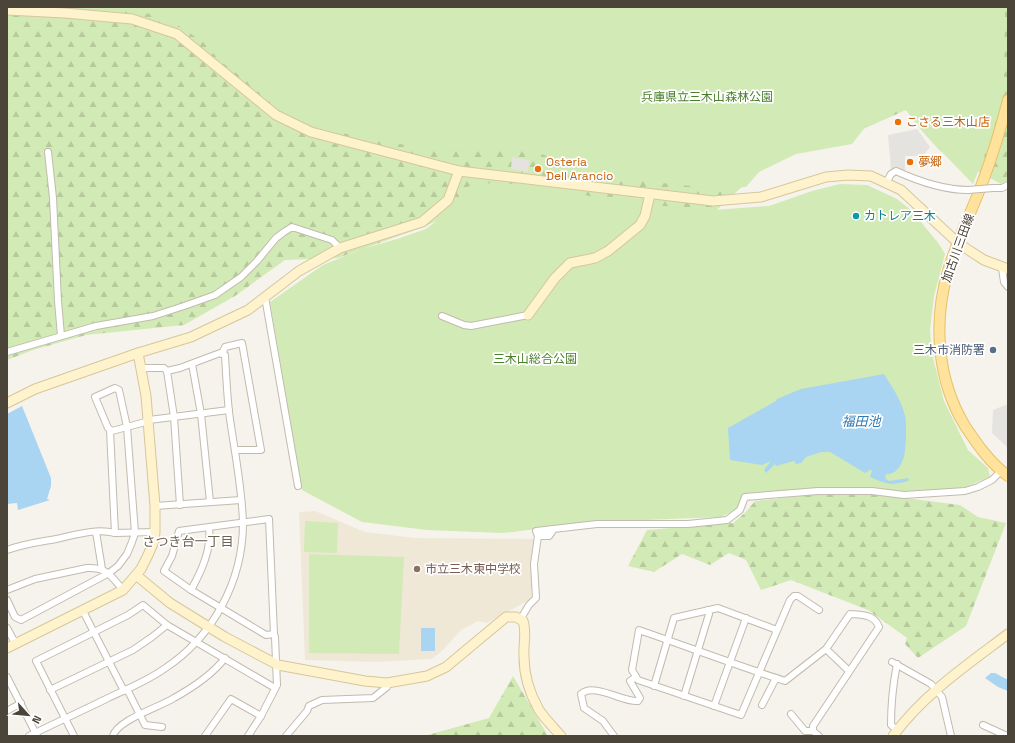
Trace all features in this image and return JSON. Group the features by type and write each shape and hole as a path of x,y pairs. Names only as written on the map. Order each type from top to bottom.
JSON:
{"main road":[{"name":"加古川三田線","path":"1004,473 977,445 956,410 945,377 940,345 940,312 942,295 948,270 996,146 1008,100"}],"street":[{"path":"7,10 132,19 177,34 276,114 311,132 459,171 713,201 761,197 826,177 848,174 871,176 901,190 958,243 984,260 1005,269 1004,282 1008,287"},
{"path":"48,152 53,198 60,336"},
{"path":"7,403 35,389 138,353 191,337 248,310 299,271 340,248 422,222 448,200 459,171"},
{"path":"886,182 891,174 896,171 914,180 957,190 1002,188 1008,185"},
{"path":"442,316 464,325 471,326 528,315 555,278 570,264 595,258 608,251 640,225 645,216 650,194"},
{"path":"7,352 96,326 153,316 215,294 241,277 258,261 276,238 292,227 332,240 340,248"},
{"path":"265,297 298,486"},
{"path":"222,354 225,347 242,343 261,450 235,450"},
{"path":"7,648 123,590 141,569 148,555 154,541 156,506 149,420 138,353"},
{"path":"141,368 164,368 167,371 192,364 220,353 222,354"},
{"path":"29,736 126,690 165,669 183,655 209,627 228,594 235,577 240,558 243,522 229,410 225,355 222,354"},
{"path":"192,364 201,414 210,502"},
{"path":"167,371 174,417 180,505"},
{"path":"7,600 15,616 21,620 108,573 118,566 127,554 136,533 127,427 119,390 115,388 95,397 110,430 115,532"},
{"path":"110,430 112,431 149,420 229,410"},
{"path":"520,620 529,605 536,598 534,564 538,536 536,531 597,524 688,524 727,520 740,510 745,497 818,491 872,491 904,495 965,491 978,487 1004,473"},
{"path":"156,506 241,500"},
{"path":"248,736 261,716 277,685 269,519 179,531 172,556 164,571 220,609 266,635 274,634"},
{"path":"191,590 198,578 206,555 210,532 209,527"},
{"path":"7,550 22,545 96,532 155,532"},
{"path":"96,532 102,569"},
{"path":"7,590 35,579 87,568 102,569 108,573 123,590"},
{"path":"136,574 170,603 257,655 276,664 344,677 388,683 427,676 446,667 506,617 516,618 523,621 525,628 525,674 530,692 539,711 561,736"},
{"path":"819,736 813,731 812,726 879,627 876,621 869,616 850,614 826,649 785,681 759,672 729,662 639,630 632,670 638,680 741,715 759,672 790,600 794,596 798,596 820,610"},
{"path":"74,736 36,661 128,616 142,606 167,625 275,688"},
{"path":"654,686 674,618 718,608 777,630"},
{"path":"684,696 709,614 708,610"},
{"path":"83,611 145,725 162,727"},
{"path":"714,706 746,618"},
{"path":"50,690 133,650 167,625"},
{"path":"7,628 15,643"},
{"path":"951,736 942,697 936,690 931,684 894,663 891,725 895,733 921,703 936,690 1006,637"},
{"path":"826,649 849,671"},
{"path":"113,736 116,730 124,723 173,699 194,686 225,658"},
{"path":"7,677 36,734"},
{"path":"614,736 603,721 584,708 581,694 588,691 610,693 638,701 640,698 630,681 636,677"},
{"path":"762,705 776,678"},
{"path":"286,736 307,711 309,706 322,700 373,698 387,687 388,683"},
{"path":"205,736 231,700 261,716"},
{"path":"7,711 21,703"},
{"path":"791,714 805,732 813,731"},
{"path":"983,725 1008,736"}],"shaded area":[{"path":"917,129 930,147 923,156 905,156 905,172 891,169 888,135"},
{"path":"512,157 529,160 528,172 511,169"},
{"path":"1008,404 1008,448 992,433 993,410"},
{"name":"市立三木東中学校","path":"315,511 365,532 415,538 534,539 531,599 487,623 478,621 461,630 442,651 432,659 376,662 305,660 299,512"}],"green space":[{"path":"7,7 1008,7 1008,180 1001,184 940,151 906,110 836,141 782,158 748,178 745,184 708,218 452,213 426,226 338,258 285,260 235,296 184,325 86,335 33,350 7,360"},
{"name":"兵庫県立三木山森林公園","path":"89,7 1004,7 1004,81 993,134 973,184 943,153 908,107 870,121 852,144 796,154 759,172 746,187 718,189 581,174 538,152 486,148 442,152 311,127 220,61 204,43 181,27 151,14"},
{"name":"三木山総合公園","path":"476,183 527,184 559,188 589,196 641,200 653,205 714,210 769,206 812,191 840,184 867,185 897,199 911,210 939,244 945,254 934,296 930,330 932,354 944,401 968,450 988,468 990,477 963,488 895,492 867,487 816,488 744,495 737,509 721,517 594,522 503,533 427,530 362,522 302,490 270,302 323,265 362,249 426,229 453,208 463,189"},
{"path":"818,494 882,495 960,505 978,517 1006,523 966,626 918,658 905,644 907,638 868,610 791,580 761,590 746,560 729,553 710,565 682,554 654,572 628,566 647,530 733,523 745,513 755,501"},
{"path":"305,521 338,523 337,553 304,552"},
{"path":"309,554 404,557 399,654 309,653"},
{"path":"513,676 548,736 424,736 489,718"}],"water":[{"name":"福田池","path":"884,374 902,405 906,419 905,453 902,463 895,472 886,474 885,478 889,481 909,478 908,481 889,484 870,477 872,470 865,473 830,452 821,452 806,457 801,463 796,464 794,461 776,466 775,464 766,473 764,470 771,461 762,465 730,460 728,428 776,401 777,399 801,389"},
{"path":"22,406 51,478 51,486 47,499 50,500 18,510 17,503 7,504 7,414"},
{"path":"421,628 435,628 435,651 421,651"},
{"path":"991,673 995,673 1008,680 1008,691 998,687 985,678"}],"place":[{"name":"こさる三木山店","path":"898,122"},
{"name":"夢郷","path":"910,162"},
{"name":"Osteria Dell Arancio","path":"538,169"},
{"name":"カトレア三木","path":"856,216"},
{"name":"三木市消防署","path":"993,350"},
{"name":"市立三木東中学校","path":"417,569"}],"district":[{"name":"さつき台一丁目","path":"188,541"}]}
